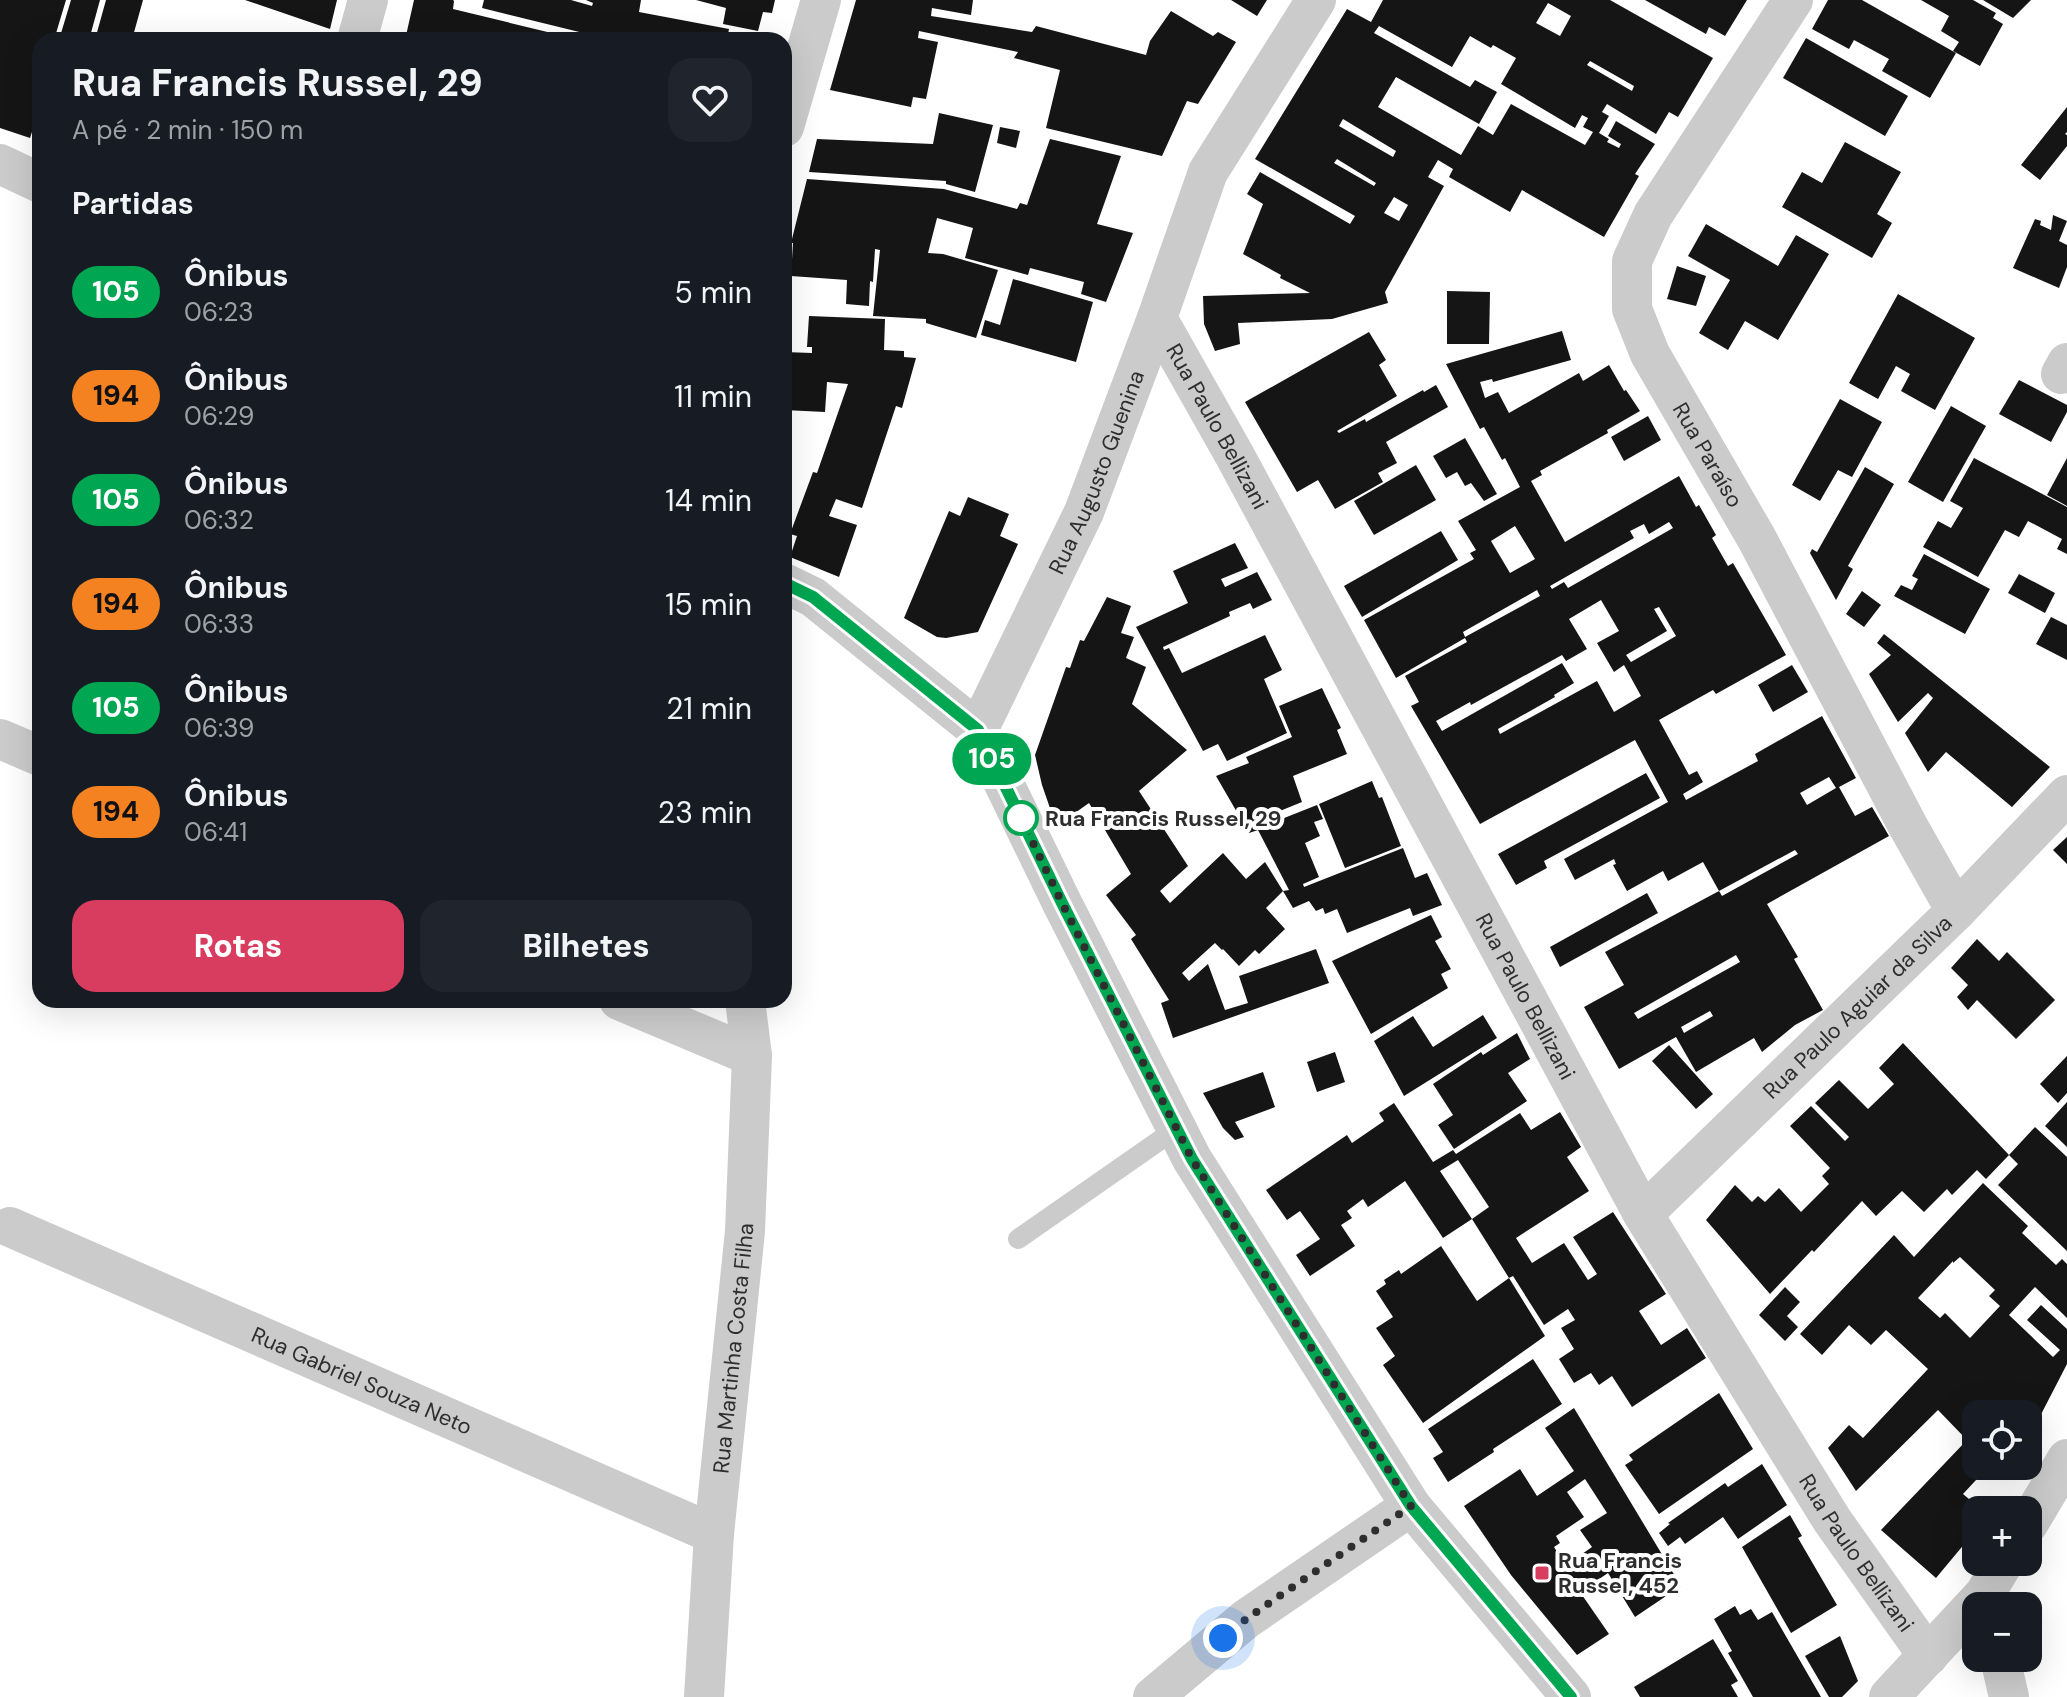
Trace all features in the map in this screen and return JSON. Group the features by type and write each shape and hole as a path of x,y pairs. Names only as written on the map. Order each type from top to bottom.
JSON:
{"street":[{"path":"359,32 368,0"},
{"path":"792,100 821,0"},
{"name":"Rua Augusto Guenina","path":"978,730 1084,512 1208,172 1316,0"},
{"name":"Rua Paraíso","path":"1793,0 1653,215 1632,261 1632,309 1650,354 1757,539 1956,911"},
{"path":"0,164 32,179"},
{"name":"Rua Paulo Bellizani","path":"1157,318 1235,456 1643,1214 1832,1520 1928,1656"},
{"path":"792,587 813,597 978,730 1192,1159 1411,1506 1571,1697"},
{"path":"0,739 32,753"},
{"name":"Rua Paulo Aguiar da Silva","path":"1643,1214 1956,911 2067,795"},
{"path":"638,1008 752,1056"},
{"name":"Rua Martinha Costa Filha","path":"704,1697 714,1534 745,1231 752,1056 746,1008"},
{"name":"Rua Gabriel Souza Neto","path":"10,1227 714,1534"},
{"path":"2042,1501 2067,1459"},
{"path":"1153,1697 1246,1619 1411,1506"},
{"path":"1889,1697 1992,1588"},
{"path":"2003,1672 2009,1697"}],"lane":[{"path":"1018,1239 1176,1129"}],"building":[{"path":"0,0 66,0 56,32 32,32 30,138 0,128"},
{"path":"71,0 100,0 91,32 61,32"},
{"path":"106,0 143,0 134,32 97,32"},
{"path":"245,0 337,0 330,29"},
{"path":"414,0 453,0 453,9 548,32 407,32"},
{"path":"484,0 571,0 592,6 593,3 586,0 641,0 639,12 729,29 728,32 580,32 482,8"},
{"path":"696,0 775,0 772,13 763,12 758,31 723,24 726,8"},
{"path":"856,0 973,0 971,15 932,8 931,16 1032,32 1036,26 1146,55 1150,41 1171,11 1213,36 1218,32 1236,42 1198,104 1187,101 1162,156 1046,128 1060,70 1014,58 1018,52 919,31 918,38 938,42 926,99 913,97 911,107 830,90"},
{"path":"1231,0 1267,0 1257,16"},
{"path":"1383,0 1610,0 1713,58 1678,117 1669,112 1656,134 1607,104 1602,112 1609,116 1599,133 1609,139 1607,142 1619,148 1621,144 1608,136 1616,121 1655,144 1635,174 1639,176 1604,237 1522,190 1510,212 1449,177 1453,169 1438,160 1428,177 1444,186 1385,292 1388,303 1332,319 1238,323 1240,344 1215,351 1204,324 1203,296 1310,293 1243,254 1263,204 1247,194 1260,172 1350,224 1355,216 1255,159 1347,9 1371,22","holes":["1548,3 1571,16 1560,36 1536,23","1379,26 1452,67 1470,36 1491,48 1493,45 1516,58 1501,84 1575,128 1582,115 1588,118 1583,127 1593,132 1585,145 1511,104 1493,135 1478,126 1461,155 1378,107 1396,77 1479,124 1497,92 1475,80 1470,87 1374,33","1590,61 1634,86 1632,91 1587,65","1343,119 1396,151 1393,157 1339,126","1337,159 1376,183 1374,186 1334,163","1394,197 1408,205 1399,221 1384,213"]},
{"path":"1645,0 1747,0 1725,36 1709,27 1706,34"},
{"path":"1828,0 1862,0 1956,53 1930,98 1882,71 1889,59 1854,40 1849,49 1812,29"},
{"path":"1921,0 1973,0 1996,13 1993,18 2003,24 1980,66 1953,51 1959,42 1941,31 1949,16"},
{"path":"1983,0 2031,0 2013,18"},
{"path":"1806,38 1908,96 1885,136 1783,78"},
{"path":"2067,107 2067,146 2040,180 2021,165"},
{"path":"939,113 993,125 975,192 946,184 946,181 809,172 817,139 933,144"},
{"path":"1000,127 1020,131 1016,148 997,143"},
{"path":"1050,139 1121,156 1097,224 1133,233 1106,302 1081,294 1084,282 1030,268 1028,275 965,258 973,228 937,218 928,253 943,254 998,270 976,338 926,323 926,319 873,316 880,250 875,249 869,306 846,304 847,280 792,276 792,239 807,179 944,189 1017,209 1020,203 1027,205"},
{"path":"1845,142 1901,172 1877,214 1892,223 1872,258 1782,207 1802,172 1822,183"},
{"path":"2053,215 2067,221 2059,241 2067,245 2067,267 2059,288 2013,268 2035,219 2051,230"},
{"path":"1706,224 1778,266 1796,235 1829,254 1778,340 1745,321 1728,350 1699,333 1730,280 1688,256"},
{"path":"1677,266 1706,276 1696,306 1667,299"},
{"path":"1013,279 1093,302 1076,362 981,335 985,320 1000,325"},
{"path":"1447,291 1490,292 1489,344 1447,344"},
{"path":"1898,294 1975,338 1935,410 1901,391 1910,374 1896,366 1878,399 1849,383"},
{"path":"809,316 885,319 884,350 904,351 904,357 916,358 902,408 896,406 862,508 836,499 829,516 857,525 839,577 792,558 797,536 792,535 792,529 813,472 817,473 848,384 827,382 825,412 792,410 792,352 812,353 812,347 807,347"},
{"path":"1562,331 1571,360 1493,382 1492,379 1480,382 1485,398 1498,392 1509,413 1579,373 1583,381 1609,365 1640,411 1607,430 1608,433 1540,471 1542,475 1531,481 1565,542 1679,476 1716,535 1712,538 1728,566 1733,563 1786,655 1716,694 1713,690 1659,720 1689,775 1697,771 1703,782 1683,794 1686,800 1758,761 1755,754 1822,716 1856,778 1839,787 1855,816 1872,807 1889,836 1767,904 1798,957 1794,959 1823,1010 1795,1025 1762,1052 1754,1038 1696,1072 1676,1037 1619,1069 1584,1007 1624,985 1605,952 1719,891 1703,862 1668,881 1663,871 1627,891 1613,865 1616,864 1614,859 1575,880 1564,859 1668,802 1635,740 1480,824 1411,706 1419,702 1405,676 1467,642 1465,638 1396,678 1364,620 1474,559 1470,553 1476,550 1458,521 1520,487 1484,427 1480,429 1446,364","holes":["1669,522 1673,528 1568,588 1564,582 1552,589 1550,586 1634,538 1630,531 1644,524 1649,534","1515,526 1535,559 1510,573 1491,541","1537,590 1540,596 1465,637 1463,632","1601,600 1619,631 1597,643 1614,672 1624,665 1641,696 1614,712 1597,681 1500,734 1498,729 1574,683 1562,663 1442,731 1436,721 1562,655 1566,661 1587,649 1569,619","1659,607 1676,636 1631,662 1626,655 1667,631 1654,609","1829,777 1836,788 1807,805 1800,793","1795,850 1798,854 1722,896 1719,891","1736,955 1740,962 1638,1019 1634,1013","1710,1011 1713,1016 1684,1033 1681,1027"]},
{"path":"1369,332 1386,360 1379,365 1397,396 1337,431 1339,433 1436,385 1448,407 1386,442 1397,463 1378,473 1383,482 1335,509 1318,480 1297,492 1245,402"},
{"path":"2019,380 2067,405 2067,412 2051,442 1999,414"},
{"path":"1840,399 1882,422 1852,477 1838,470 1820,501 1792,485"},
{"path":"1951,406 1986,426 1943,502 1908,482"},
{"path":"1648,416 1661,440 1624,461 1611,437"},
{"path":"1465,438 1497,494 1484,501 1471,483 1465,486 1457,472 1446,478 1433,456"},
{"path":"1974,458 2067,507 2067,554 2057,549 2062,539 2028,521 2019,537 2005,530 1978,577 1923,547 1938,521 1951,528 1963,508 1950,501"},
{"path":"2067,458 2067,506 2047,495"},
{"path":"1416,465 1436,500 1374,535 1354,501"},
{"path":"1865,467 1894,484 1848,566 1853,569 1836,600 1810,553 1812,549 1817,552"},
{"path":"968,497 1009,514 1000,536 1018,544 978,632 937,637 904,618 949,511 960,516"},
{"path":"1441,531 1458,560 1362,617 1344,586"},
{"path":"1235,543 1248,568 1221,579 1225,587 1257,572 1272,600 1253,609 1250,603 1229,612 1230,616 1163,647 1164,650 1169,648 1182,673 1265,635 1282,670 1264,679 1287,733 1227,761 1218,744 1203,751 1136,627 1188,603 1173,571"},
{"path":"1924,554 1990,589 1965,634 1894,596 1901,585 1912,590 1918,579 1912,576"},
{"path":"2019,574 2055,593 2045,613 2008,593"},
{"path":"1862,591 1881,605 1864,627 1846,614"},
{"path":"1107,597 1131,606 1121,633 1134,637 1126,658 1146,667 1132,704 1187,750 1139,791 1188,866 1160,891 1170,903 1223,853 1246,879 1265,862 1283,891 1266,908 1285,929 1259,954 1255,950 1239,966 1215,943 1182,973 1189,981 1208,964 1225,1010 1248,1003 1239,976 1316,949 1329,983 1173,1038 1161,1003 1169,1000 1131,939 1136,935 1106,895 1131,874 1089,803 1072,815 1051,811 1035,755 1066,667 1070,668 1080,640 1084,641"},
{"path":"2051,617 2067,625 2067,660 2036,644"},
{"path":"1884,634 2050,767 2012,807 1946,752 1928,772 1905,733 1933,698 1928,693 1898,722 1869,674 1891,655 1877,643"},
{"path":"1792,665 1808,692 1773,712 1758,685"},
{"path":"1322,688 1341,728 1337,730 1347,754 1293,776 1302,802 1270,815 1274,822 1317,805 1323,819 1314,822 1320,836 1305,843 1319,877 1303,884 1304,887 1403,848 1415,878 1427,873 1442,905 1413,916 1410,908 1347,933 1337,909 1325,914 1323,908 1316,911 1309,901 1293,908 1283,891 1289,890 1258,830 1249,833 1216,776 1249,763 1246,757 1292,737 1279,706"},
{"path":"1646,773 1660,798 1544,861 1547,868 1516,885 1498,854"},
{"path":"1372,781 1379,798 1382,797 1401,846 1345,868 1319,804"},
{"path":"2067,837 2067,864 2053,850"},
{"path":"1647,893 1658,913 1560,967 1550,947"},
{"path":"1431,915 1442,937 1435,941 1451,969 1441,974 1448,988 1371,1034 1332,961"},
{"path":"1977,939 1999,961 2007,952 2055,1000 2016,1039 1977,1000 1968,1010 1957,997 1968,985 1951,968"},
{"path":"1483,1015 1497,1038 1404,1096 1374,1041 1413,1016 1433,1047"},
{"path":"1517,1033 1530,1059 1508,1073 1527,1101 1454,1149 1438,1125 1453,1115 1433,1084 1481,1052 1483,1055"},
{"path":"1903,1043 2009,1155 1986,1179 1977,1170 1952,1195 1947,1189 1924,1212 1902,1191 1876,1216 1862,1201 1770,1294 1706,1220 1735,1185 1752,1202 1758,1196 1765,1202 1779,1188 1801,1212 1829,1184 1822,1176 1830,1168 1790,1126 1811,1106 1845,1141 1849,1137 1815,1103 1839,1080 1868,1109 1894,1084 1879,1068"},
{"path":"1669,1045 1713,1094 1696,1109 1652,1061"},
{"path":"1335,1052 1345,1082 1317,1092 1307,1062"},
{"path":"2067,1056 2067,1093 2058,1103 2040,1084"},
{"path":"1263,1072 1275,1107 1235,1122 1244,1137 1235,1140 1223,1128 1203,1093"},
{"path":"2067,1102 2067,1147 2045,1126"},
{"path":"1394,1103 1433,1162 1453,1150 1456,1154 1520,1113 1531,1130 1560,1112 1581,1147 1567,1157 1589,1191 1516,1238 1532,1263 1564,1243 1588,1280 1597,1274 1573,1237 1613,1212 1666,1294 1639,1311 1661,1345 1687,1328 1706,1358 1632,1407 1612,1376 1599,1385 1591,1373 1574,1383 1559,1359 1574,1349 1561,1328 1575,1320 1568,1309 1544,1325 1513,1276 1509,1278 1472,1219 1443,1238 1405,1181 1368,1207 1363,1199 1347,1211 1352,1218 1341,1225 1355,1246 1310,1276 1296,1255 1320,1239 1300,1211 1287,1220 1266,1190 1347,1135 1352,1143 1384,1121 1379,1113","holes":["1458,1160 1489,1207 1472,1219 1440,1171"]},
{"path":"2035,1127 2067,1157 2067,1251 1998,1185 2018,1164 2009,1155"},
{"path":"1983,1183 2028,1226 2022,1233 2056,1265 2062,1259 2067,1264 2067,1318 2035,1287 2009,1315 2053,1357 2060,1350 2027,1320 2041,1305 2067,1329 2067,1364 2042,1412 2042,1400 1962,1400 1962,1435 1938,1410 1856,1491 1828,1448 1849,1425 1863,1438 1928,1369 1886,1330 1871,1345 1849,1325 1822,1355 1800,1334 1894,1235 1914,1257","holes":["1960,1257 1995,1290 1989,1296 2000,1306 1970,1338 1945,1313 1940,1318 1918,1298"]},
{"path":"1441,1246 1477,1301 1509,1278 1545,1336 1423,1423 1383,1365 1395,1356 1376,1328 1393,1317 1376,1291 1386,1284 1384,1280 1399,1270 1401,1274"},
{"path":"1785,1287 1800,1302 1787,1316 1798,1327 1785,1341 1759,1315"},
{"path":"1533,1359 1562,1404 1448,1482 1433,1458 1443,1452 1428,1429"},
{"path":"1719,1393 1753,1449 1659,1514 1625,1465 1633,1460 1629,1455"},
{"path":"1574,1408 1681,1586 1635,1617 1608,1573 1580,1592 1609,1634 1577,1655 1511,1575 1464,1506 1520,1469 1537,1496 1574,1471 1545,1428","holes":["1585,1479 1607,1513 1580,1530 1592,1547 1564,1563 1554,1547 1560,1543 1556,1536 1584,1517 1567,1492"]},
{"path":"1962,1445 1962,1480 1976,1480 1963,1494 1965,1496 1962,1496 1962,1547 1936,1578 1881,1530"},
{"path":"1762,1464 1787,1505 1738,1539 1723,1517 1685,1544 1680,1537 1668,1546 1659,1533 1668,1523 1725,1483 1728,1487"},
{"path":"1790,1515 1802,1536 1798,1538 1837,1605 1791,1633 1742,1547"},
{"path":"1735,1606 1740,1615 1751,1609 1758,1620 1772,1612 1821,1697 1753,1697 1728,1653 1732,1651 1714,1619"},
{"path":"1840,1636 1858,1681 1842,1697 1829,1697 1805,1656"},
{"path":"1713,1639 1738,1681 1731,1685 1738,1697 1640,1697 1634,1687"}],"bus line":[{"name":"105","path":"792,587 813,597 978,730 1192,1159 1411,1506 1571,1697"}],"place":[{"name":"Rua Francis Russel, 29","path":"1021,818"},
{"name":"Rua Francis Russel, 452","path":"1542,1573"}],"route":[{"path":"1021,818 1192,1159 1411,1506 1223,1638"}]}
